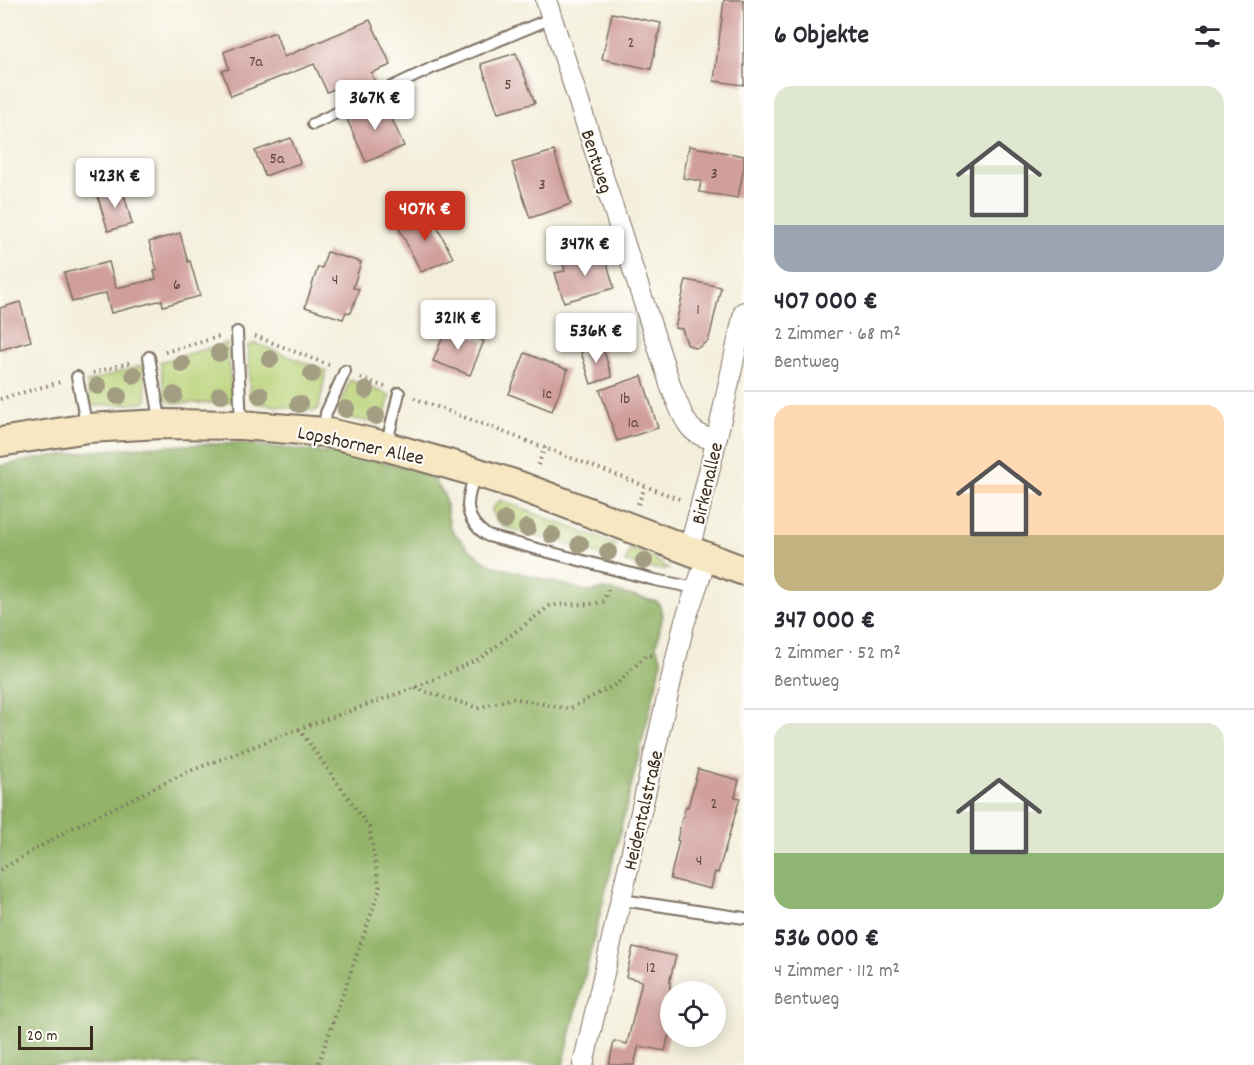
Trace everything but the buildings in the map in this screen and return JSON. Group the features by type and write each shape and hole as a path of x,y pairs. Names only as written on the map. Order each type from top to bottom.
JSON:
{"main road":[{"name":"Lopshorner Allee","path":"0,442 88,428 161,424 241,425 324,432 386,446 517,485 744,571"}],"street":[{"name":"Bentweg","path":"549,9 672,390 690,429 703,438 716,440"},
{"name":"Birkenallee","path":"698,553 697,521 744,312"},
{"name":"Heidentalstraße","path":"583,1065 684,624 696,588 698,553"}],"lane":[{"path":"313,124 549,9"},
{"path":"237,332 241,425"},
{"path":"149,357 161,424"},
{"path":"324,432 326,414 345,371"},
{"path":"77,377 88,428"},
{"path":"386,446 399,393"},
{"path":"476,472 468,494 467,507 471,520 488,536 614,570 696,588"},
{"path":"622,900 744,918"}],"path":[{"path":"0,399 237,332 249,333 399,393 678,499 697,521"},
{"path":"537,469 545,447"},
{"path":"637,507 645,487"},
{"path":"0,870 70,829 185,773 414,688 479,659 550,606 562,603 604,601 614,570"},
{"path":"414,688 478,708 513,698 569,709 618,683 646,656 676,659"},
{"path":"299,729 369,827 380,889 318,1065"}],"green space":[{"path":"227,343 232,398 227,403 171,403 166,399 160,362"},
{"path":"255,343 326,371 319,408 314,411 255,403 250,396 248,346"},
{"path":"143,365 147,400 144,403 94,406 90,403 87,382"},
{"path":"350,380 390,395 384,419 380,424 339,416 339,406"},
{"path":"238,443 340,454 413,468 433,479 444,494 450,528 469,549 491,565 590,592 604,589 658,602 663,615 656,646 662,661 563,1065 0,1065 0,466 89,452"},
{"path":"500,500 616,545 612,558 505,527 496,520 492,509"},
{"path":"630,549 650,556 668,569 655,569 625,562"}]}
